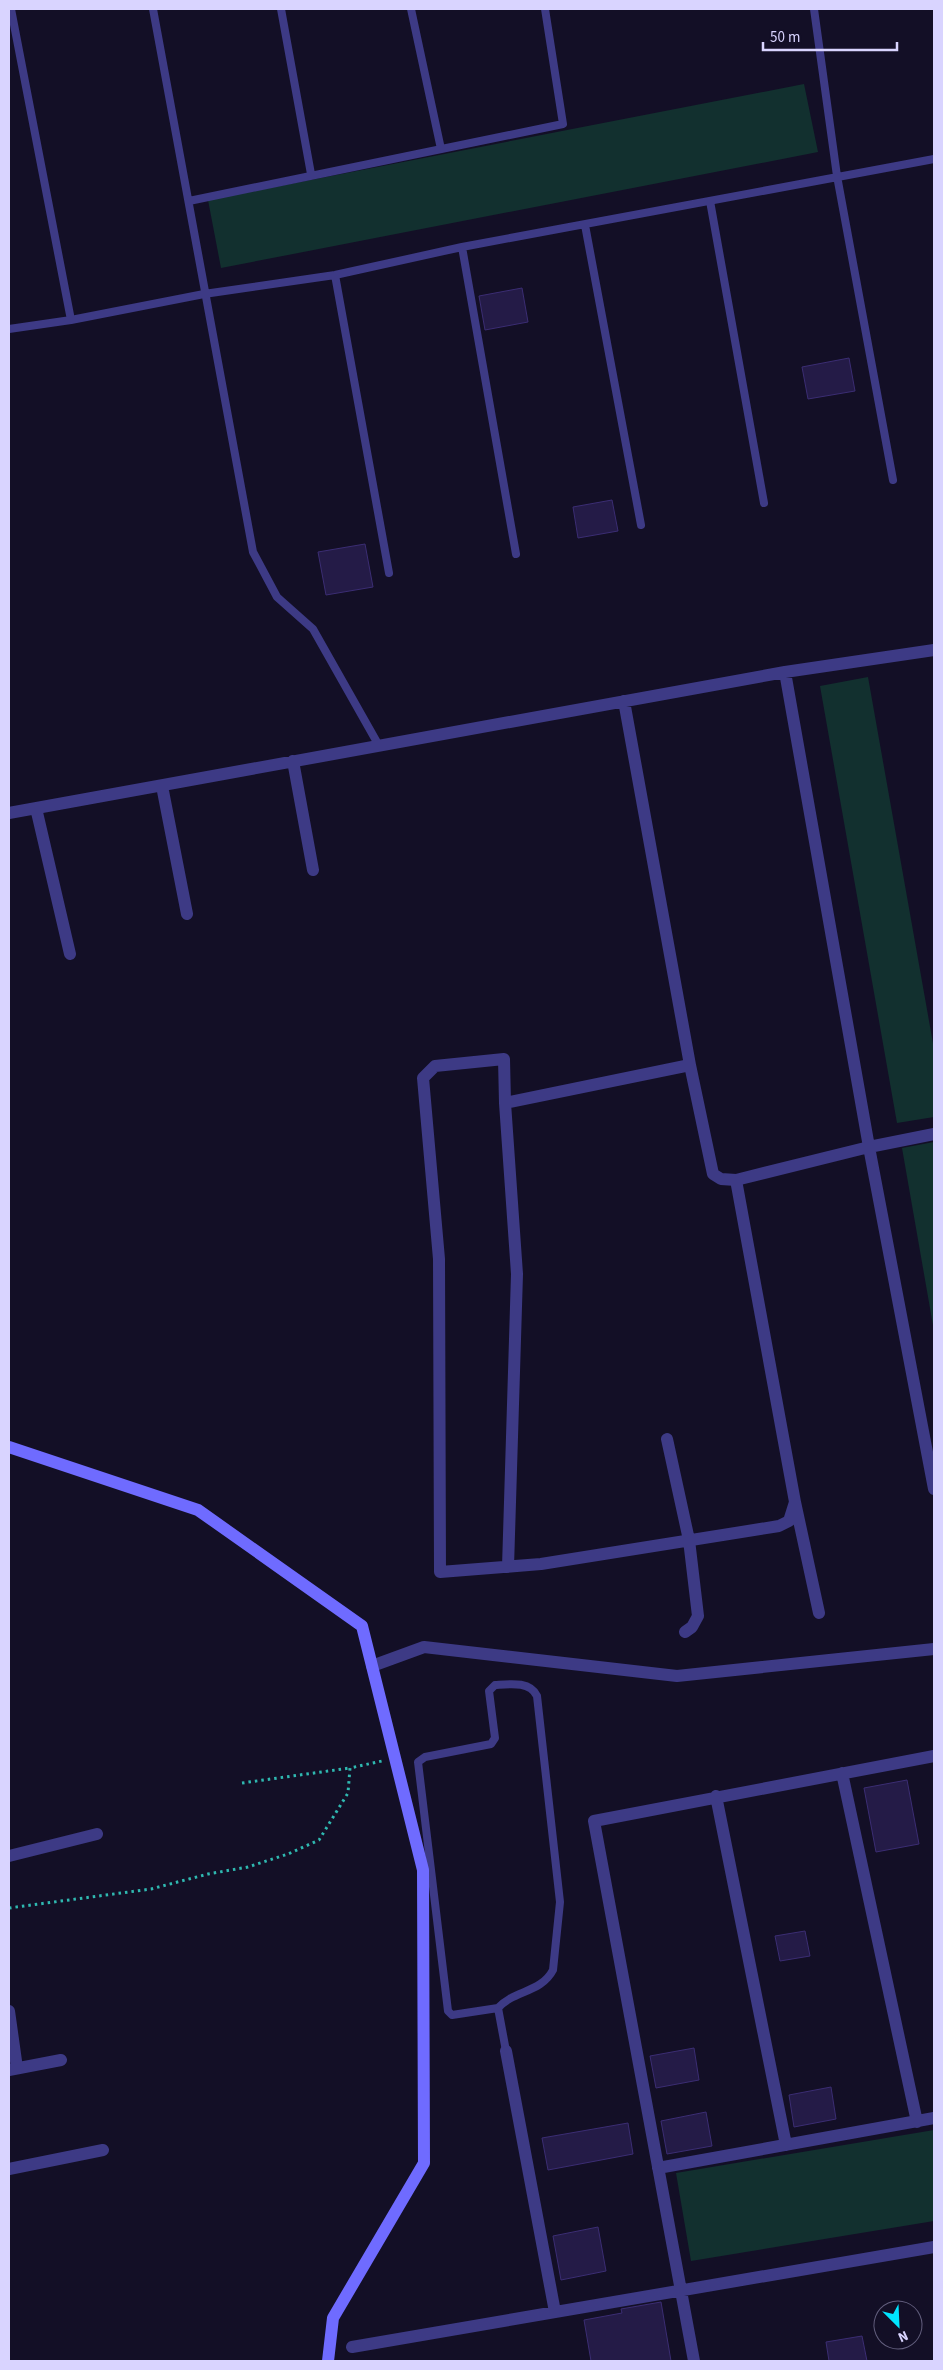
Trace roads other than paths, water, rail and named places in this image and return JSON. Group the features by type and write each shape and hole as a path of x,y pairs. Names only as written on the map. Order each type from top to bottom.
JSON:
{"street":[{"path":"9,813 162,786 378,744 785,672 934,650"},
{"path":"785,672 869,1147 934,1489"},
{"path":"624,701 690,1065 713,1174 721,1179 736,1180 869,1147 934,1134"},
{"path":"293,761 313,870"},
{"path":"162,786 187,914"},
{"path":"36,808 70,954"},
{"path":"508,1567 517,1274 505,1103 504,1059 435,1066 423,1078 439,1259 440,1572 508,1567 541,1564 779,1526 789,1520 795,1502"},
{"path":"505,1103 690,1065"},
{"path":"736,1180 795,1502 819,1613"},
{"path":"667,1439 689,1540 698,1616 692,1627 685,1632"},
{"path":"9,1447 198,1510 362,1626 423,1870 424,2163 334,2318 328,2361"},
{"path":"372,1666 424,1647 677,1676 934,1649"},
{"path":"694,2361 594,1821 716,1796 934,1756"},
{"path":"842,1773 917,2122"},
{"path":"716,1796 786,2145"},
{"path":"9,1856 98,1834"},
{"path":"9,2011 13,2069 61,2060"},
{"path":"506,2051 555,2312"},
{"path":"658,2168 934,2118"},
{"path":"9,2169 103,2150"},
{"path":"352,2347 934,2247"}],"lane":[{"path":"11,9 71,320"},
{"path":"153,9 253,552 277,598 313,630 378,744"},
{"path":"281,9 311,174"},
{"path":"411,9 441,149"},
{"path":"189,201 311,174 563,124 545,9"},
{"path":"814,9 837,176 893,480"},
{"path":"9,329 71,320 204,294 335,275 462,247 934,159"},
{"path":"710,201 764,503"},
{"path":"585,224 641,525"},
{"path":"462,247 516,554"},
{"path":"335,275 389,573"},
{"path":"513,1684 527,1686 534,1690 537,1696 560,1902 553,1970 548,1979 540,1986 503,2002 498,2008 452,2015 448,2011 418,1762 425,1757 491,1744 495,1738 489,1691 495,1685 513,1684"},
{"path":"498,2008 506,2051"}]}
